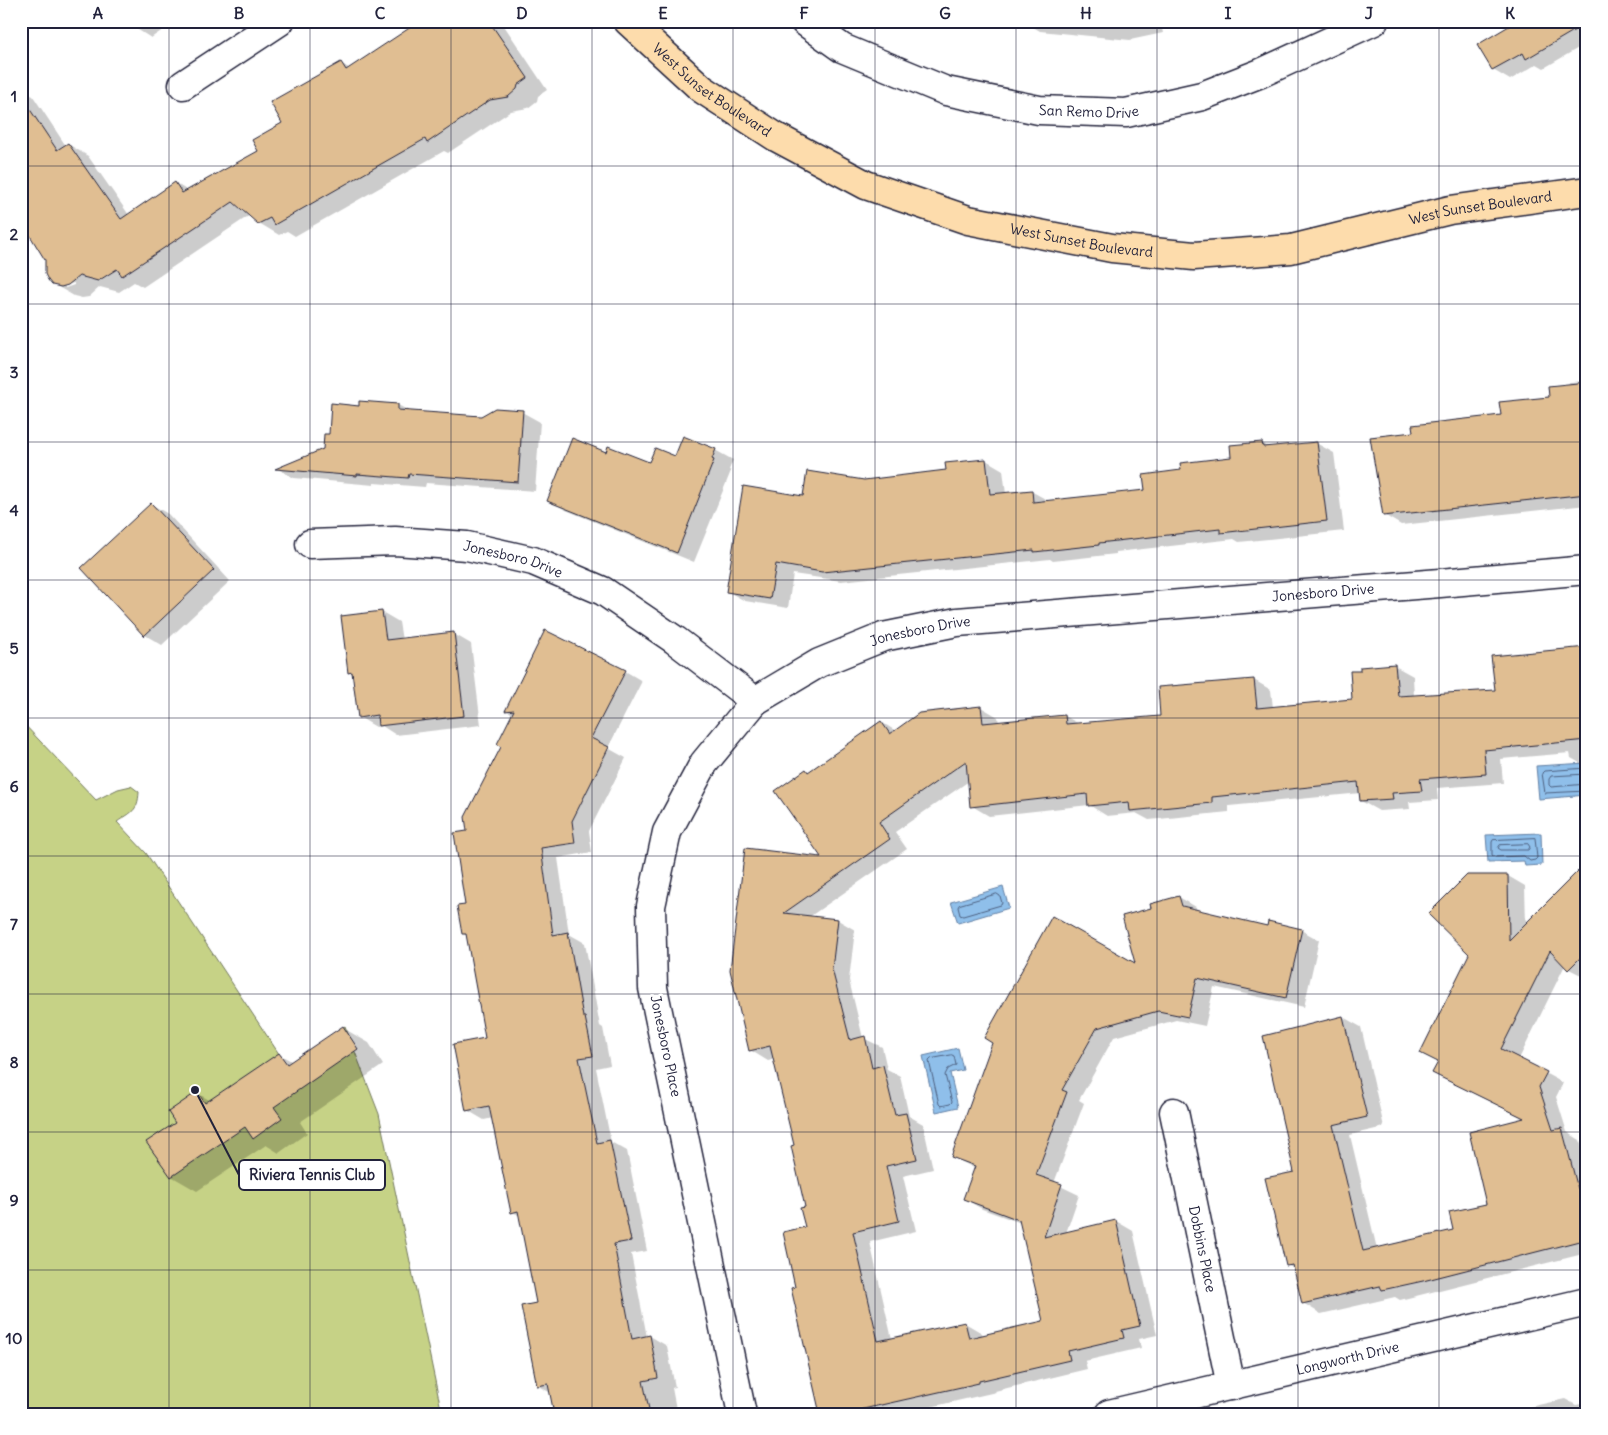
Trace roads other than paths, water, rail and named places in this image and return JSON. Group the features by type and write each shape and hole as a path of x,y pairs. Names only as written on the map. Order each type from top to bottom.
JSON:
{"main road":[{"name":"West Sunset Boulevard","path":"628,21 702,89 776,137 866,185 968,220 1112,248 1194,256 1290,249 1450,210 1587,191"}],"street":[{"path":"183,85 280,21"},
{"name":"San Remo Drive","path":"804,21 842,48 946,91 1039,110 1126,113 1202,96 1262,73 1374,21"},
{"name":"Jonesboro Drive","path":"310,544 395,541 467,546 533,562 603,591 675,640 755,701 819,663 883,637 957,622 1587,570"},
{"name":"Jonesboro Place","path":"742,1414 654,988 651,906 667,832 704,763 755,701"},
{"name":"Dobbins Place","path":"1174,1112 1231,1386"},
{"name":"Longworth Drive","path":"1109,1414 1587,1302"}],"water":[{"path":"1587,763 1587,795 1539,799 1536,766"},
{"path":"1541,833 1542,865 1525,866 1524,861 1488,862 1486,835"},
{"path":"1003,887 1009,908 958,923 951,902"},
{"path":"958,1048 963,1070 950,1073 958,1107 936,1112 923,1056"}],"place":[{"name":"Riviera Tennis Club","path":"195,1090"}]}
